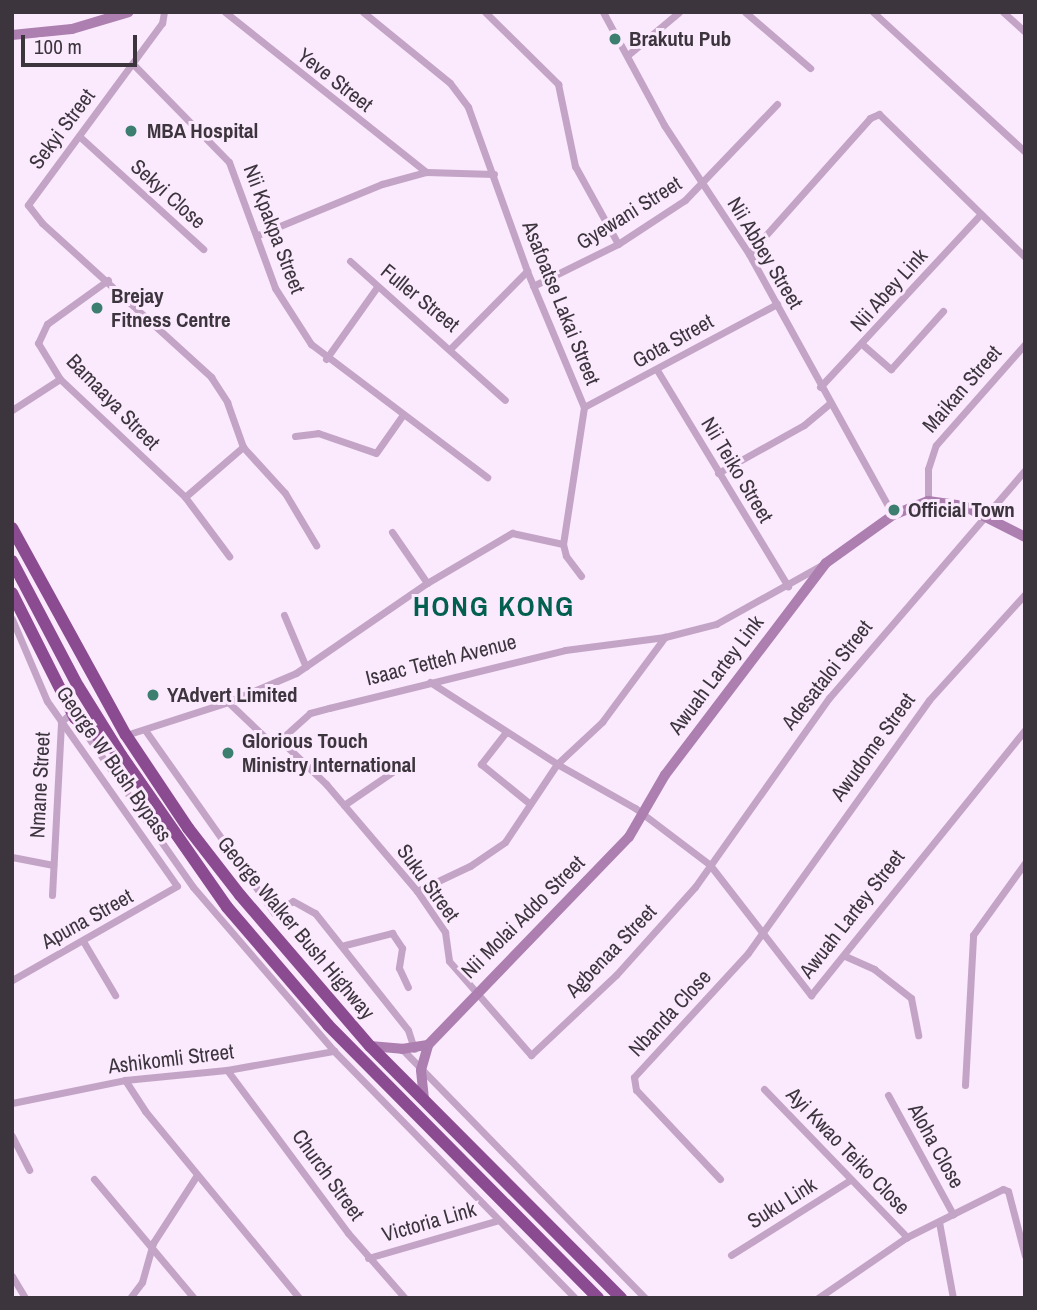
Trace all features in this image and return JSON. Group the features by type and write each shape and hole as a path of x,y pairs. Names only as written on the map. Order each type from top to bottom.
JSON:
{"highway":[{"name":"George Walker Bush Highway","path":"12,528 126,735 188,828 240,895 370,1046 621,1298"},
{"name":"George Walker Bush Highway","path":"12,561 78,686 121,755 228,907 328,1025 598,1298"},
{"path":"12,593 74,715 121,755"}],"street":[{"path":"12,35 72,29 129,12"},
{"name":"Sekyi Street","path":"164,12 162,23 28,205 42,223 108,280 211,377 227,402 243,447 285,493 316,545"},
{"name":"Yeve Street","path":"225,12 426,172"},
{"name":"Asafoatse Lakai Street","path":"363,12 462,97 494,174 527,271 584,407 563,544"},
{"path":"485,12 558,85 575,166 618,244"},
{"name":"Nii Abbey Street","path":"603,12 629,54 664,125 749,254 829,404 879,484 893,515"},
{"path":"629,54 678,12"},
{"path":"745,12 810,68"},
{"path":"873,12 1025,152"},
{"path":"1003,12 1025,32"},
{"name":"Nii Kpakpa Street","path":"133,64 218,146 240,181 285,310 327,359 487,477"},
{"name":"Gyewani Street","path":"533,286 618,244 704,186 777,104"},
{"path":"749,254 870,118 879,114 1025,257"},
{"name":"Sekyi Close","path":"79,136 203,249"},
{"path":"258,235 382,184 426,172 494,174"},
{"name":"Nii Abey Link","path":"820,387 863,345 982,214"},
{"name":"Fuller Street","path":"350,261 375,288 450,349 527,271"},
{"name":"Bamaaya Street","path":"108,280 38,335 42,351 61,379 185,497 229,556"},
{"path":"327,359 375,288"},
{"name":"Gota Street","path":"584,407 777,304"},
{"path":"863,345 891,369 943,311"},
{"name":"Maikan Street","path":"928,501 928,469 936,445 1025,344"},
{"path":"450,349 505,400"},
{"name":"Nii Teiko Street","path":"657,370 788,586"},
{"path":"12,410 61,379"},
{"path":"718,473 804,425 829,404"},
{"path":"295,436 318,433 376,453 402,416"},
{"path":"185,497 243,447"},
{"name":"Adesataloi Street","path":"710,865 830,698 1025,470"},
{"path":"928,501 952,502 1025,537"},
{"name":"Isaac Tetteh Avenue","path":"280,740 310,713 565,650 665,636 716,624 826,563 893,515 928,501"},
{"path":"392,532 427,583"},
{"path":"126,735 228,702 306,667 427,583 512,533 563,544 566,556 581,576"},
{"name":"Awuah Lartey Link","path":"643,814 665,775 826,563"},
{"name":"Awudome Street","path":"762,932 929,700 1025,594"},
{"path":"284,615 306,667"},
{"name":"George W Bush Bypass","path":"12,619 39,685 61,722 177,886"},
{"path":"417,891 496,849 557,764 602,722 665,636"},
{"name":"Awuah Lartey Street","path":"430,682 506,733 643,814 710,865 811,995 845,956 880,904 1025,730"},
{"path":"228,702 265,741 280,740"},
{"path":"74,715 193,887 334,1051 575,1298"},
{"name":"Nmane Street","path":"12,857 53,865 61,722 74,715"},
{"path":"145,730 274,913 293,901 315,913 345,945 408,1030 414,1049"},
{"path":"506,733 481,764 530,804"},
{"name":"Suku Street","path":"280,740 344,805 417,891 445,932 449,961 473,994 531,1055"},
{"path":"344,805 401,766"},
{"name":"Nii Molai Addo Street","path":"424,1099 421,1070 428,1045 473,994 629,837 643,814"},
{"path":"965,1085 973,934 1025,863"},
{"path":"52,895 53,865"},
{"name":"Agbenaa Street","path":"531,1055 616,975 710,865"},
{"name":"Apuna Street","path":"12,980 83,942 177,886"},
{"name":"Nbanda Close","path":"720,1179 636,1090 634,1077 698,1012 762,932"},
{"path":"345,945 392,933 402,948 399,968 408,987"},
{"path":"83,942 115,995"},
{"path":"845,956 874,969 911,998 918,1035"},
{"path":"370,1046 414,1049 428,1045"},
{"path":"402,1049 645,1298"},
{"name":"Ashikomli Street","path":"12,1103 125,1080 227,1070 334,1051"},
{"name":"Church Street","path":"227,1070 368,1258 405,1298"},
{"path":"125,1080 197,1175 299,1298"},
{"name":"Ayi Kwao Teiko Close","path":"764,1089 907,1237"},
{"name":"Aloha Close","path":"888,1095 953,1214"},
{"path":"12,1136 29,1170"},
{"path":"131,1298 142,1282 153,1243 197,1175"},
{"path":"94,1179 153,1243 194,1298"},
{"name":"Suku Link","path":"732,1255 850,1181"},
{"path":"818,1298 907,1237 1006,1189 1025,1256"},
{"name":"Victoria Link","path":"368,1258 499,1220"},
{"path":"939,1222 953,1298"},
{"path":"12,1276 25,1298"}],"place":[{"name":"Brakutu Pub","path":"615,39"},
{"name":"MBA Hospital","path":"131,131"},
{"name":"Brejay Fitness Centre","path":"97,308"},
{"name":"Official Town","path":"894,510"},
{"name":"YAdvert Limited","path":"153,695"},
{"name":"Glorious Touch Ministry International","path":"228,753"}],"district":[{"name":"HONG KONG","path":"494,606"}]}
